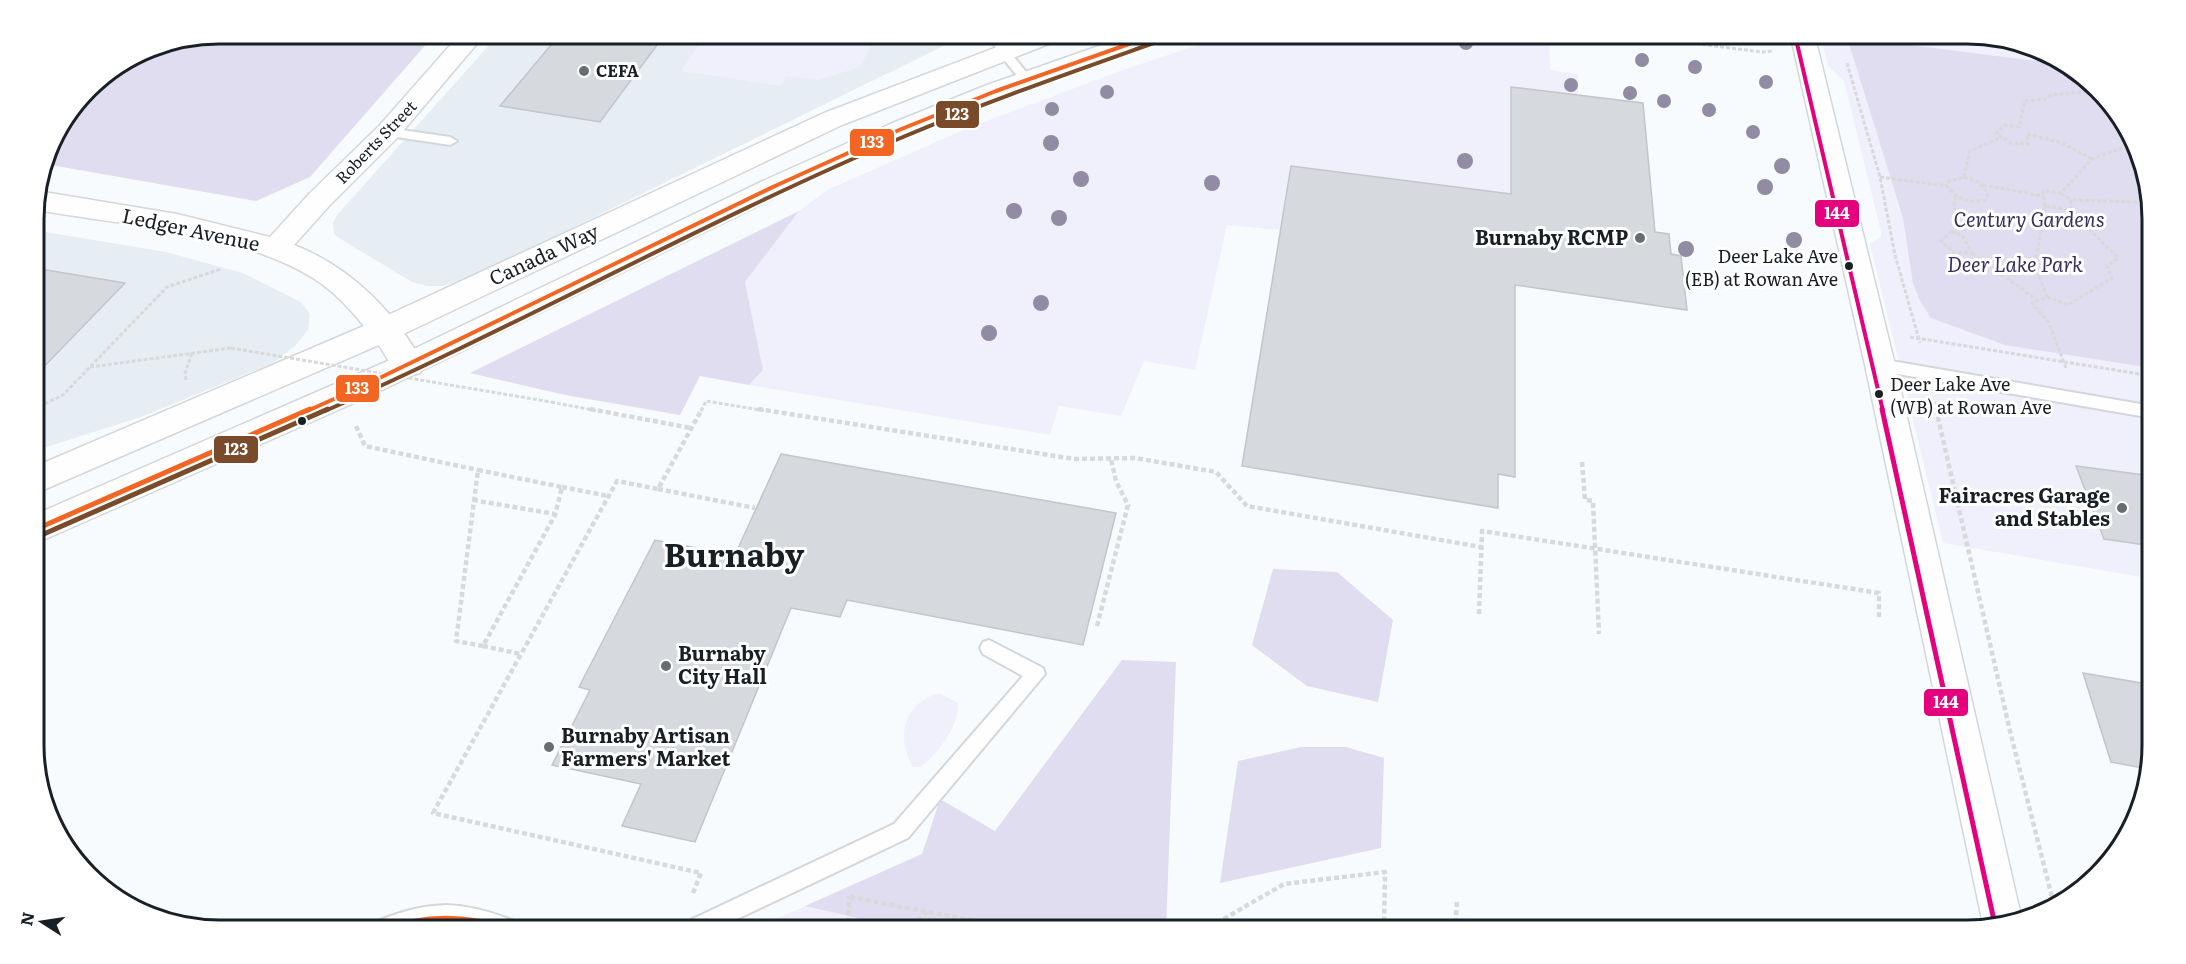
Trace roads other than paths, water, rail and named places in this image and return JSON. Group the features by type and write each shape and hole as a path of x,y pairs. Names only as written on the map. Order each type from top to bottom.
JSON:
{"main road":[{"name":"Roberts Street","path":"275,249 388,132 465,43"},
{"name":"Canada Way","path":"44,477 384,330 997,43"},
{"name":"Canada Way","path":"44,526 189,464 408,365 803,174 900,130 1026,79 1131,43"},
{"path":"1793,43 1880,365 2001,917"},
{"name":"Ledger Avenue","path":"44,202 187,225 234,236 305,261 330,275 353,295 384,330 408,365"}],"lane":[{"path":"1000,43 1026,79"},
{"path":"388,132 450,141"},
{"path":"1880,365 2142,410"},
{"path":"712,920 901,831 1036,674 989,648"},
{"path":"404,920 439,914 480,920"}],"place":[{"name":"CEFA","path":"584,71"},
{"name":"Burnaby RCMP","path":"1640,238"},
{"name":"Deer Lake Ave (EB) at Rowan Ave","path":"1849,266"},
{"name":"Deer Lake Ave (WB) at Rowan Ave","path":"1879,394"},
{"name":"Fairacres Garage and Stables","path":"2122,508"},
{"name":"Burnaby City Hall","path":"666,666"},
{"name":"Burnaby Artisan Farmers' Market","path":"549,747"}],"district":[{"name":"Burnaby","path":"734,556"}],"park label":[{"name":"Century Gardens","path":"2029,220"},
{"name":"Deer Lake Park","path":"2015,265"}]}
